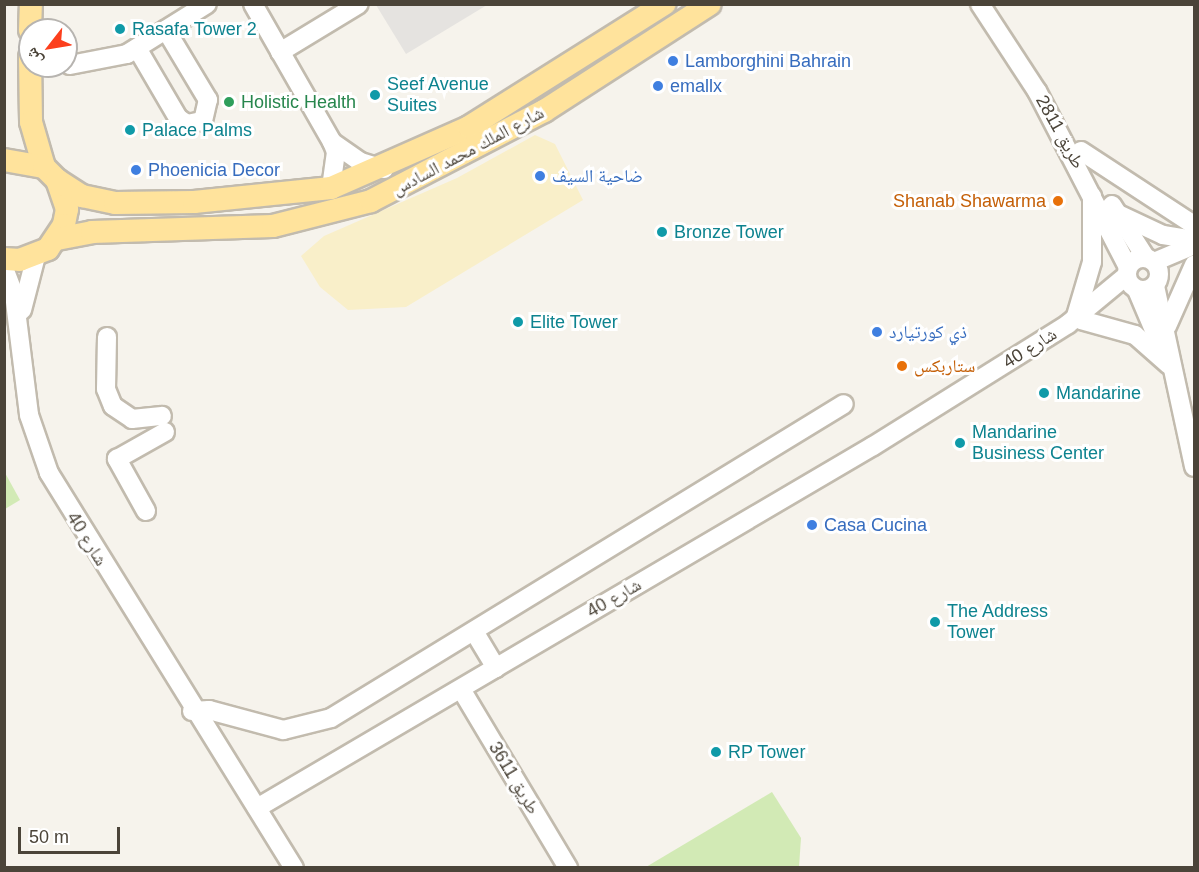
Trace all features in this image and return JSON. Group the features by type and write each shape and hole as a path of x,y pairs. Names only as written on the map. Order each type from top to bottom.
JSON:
{"main road":[{"name":"شارع الملك محمد السادس","path":"50,173 82,196 115,202 194,202 331,188 384,169 469,127 664,4"},
{"name":"شارع الملك محمد السادس","path":"57,239 92,232 273,226 370,201 544,111 710,4"},
{"path":"4,259 36,256 57,239 67,210 31,122 30,78"},
{"path":"4,160 50,173"}],"street":[{"path":"78,64 105,62 137,48 207,4"},
{"path":"253,4 332,142 336,152 331,188"},
{"path":"280,52 359,4"},
{"name":"طريق 2811","path":"980,4 1091,188 1169,366"},
{"name":"طريق 2811","path":"994,4 1153,270"},
{"path":"137,48 178,118 187,124 203,121 208,100 166,30"},
{"path":"332,142 361,162 384,169"},
{"path":"1081,151 1194,225"},
{"path":"1091,188 1092,262 1075,320 1136,335 1169,366"},
{"path":"1117,213 1163,235 1194,240"},
{"path":"1131,280 1153,270 1194,245"},
{"path":"1131,280 1194,253"},
{"name":"شارع 40","path":"20,351 24,293 36,256"},
{"path":"1165,334 1172,305 1194,265"},
{"name":"شارع 40","path":"4,268 14,294 29,415 49,473 192,711 257,808 461,689 1075,320 1131,280"},
{"path":"1153,270 1169,366 1194,467"},
{"path":"107,337 106,389 113,406 132,419 163,424 117,459 146,511"},
{"path":"192,711 209,710 283,730 316,725 475,633 844,404"},
{"path":"475,633 496,668"},
{"name":"طريق 3611","path":"461,689 568,867"},
{"path":"257,808 294,867"}],"green space":[{"path":"4,471 20,500 5,509 4,509"},
{"path":"772,792 801,838 799,867 646,867"}],"sand":[{"path":"535,135 555,144 583,200 406,307 348,310 320,287 301,256 324,236 457,178"}],"shaded area":[{"path":"376,5 487,5 406,54"}],"place":[{"name":"Rasafa Tower 2","path":"120,29"},
{"name":"Lamborghini Bahrain","path":"673,61"},
{"name":"emallx","path":"658,86"},
{"name":"Seef Avenue Suites","path":"375,95"},
{"name":"Holistic Health","path":"229,102"},
{"name":"Palace Palms","path":"130,130"},
{"name":"Phoenicia Decor","path":"136,170"},
{"name":"ضاحية السيف","path":"540,176"},
{"name":"Shanab Shawarma","path":"1058,201"},
{"name":"Bronze Tower","path":"662,232"},
{"name":"Elite Tower","path":"518,322"},
{"name":"ذي كورتيارد","path":"877,332"},
{"name":"ستاربكس","path":"902,366"},
{"name":"Mandarine","path":"1044,393"},
{"name":"Mandarine Business Center","path":"960,443"},
{"name":"Casa Cucina","path":"812,525"},
{"name":"The Address Tower","path":"935,622"},
{"name":"RP Tower","path":"716,752"}]}
